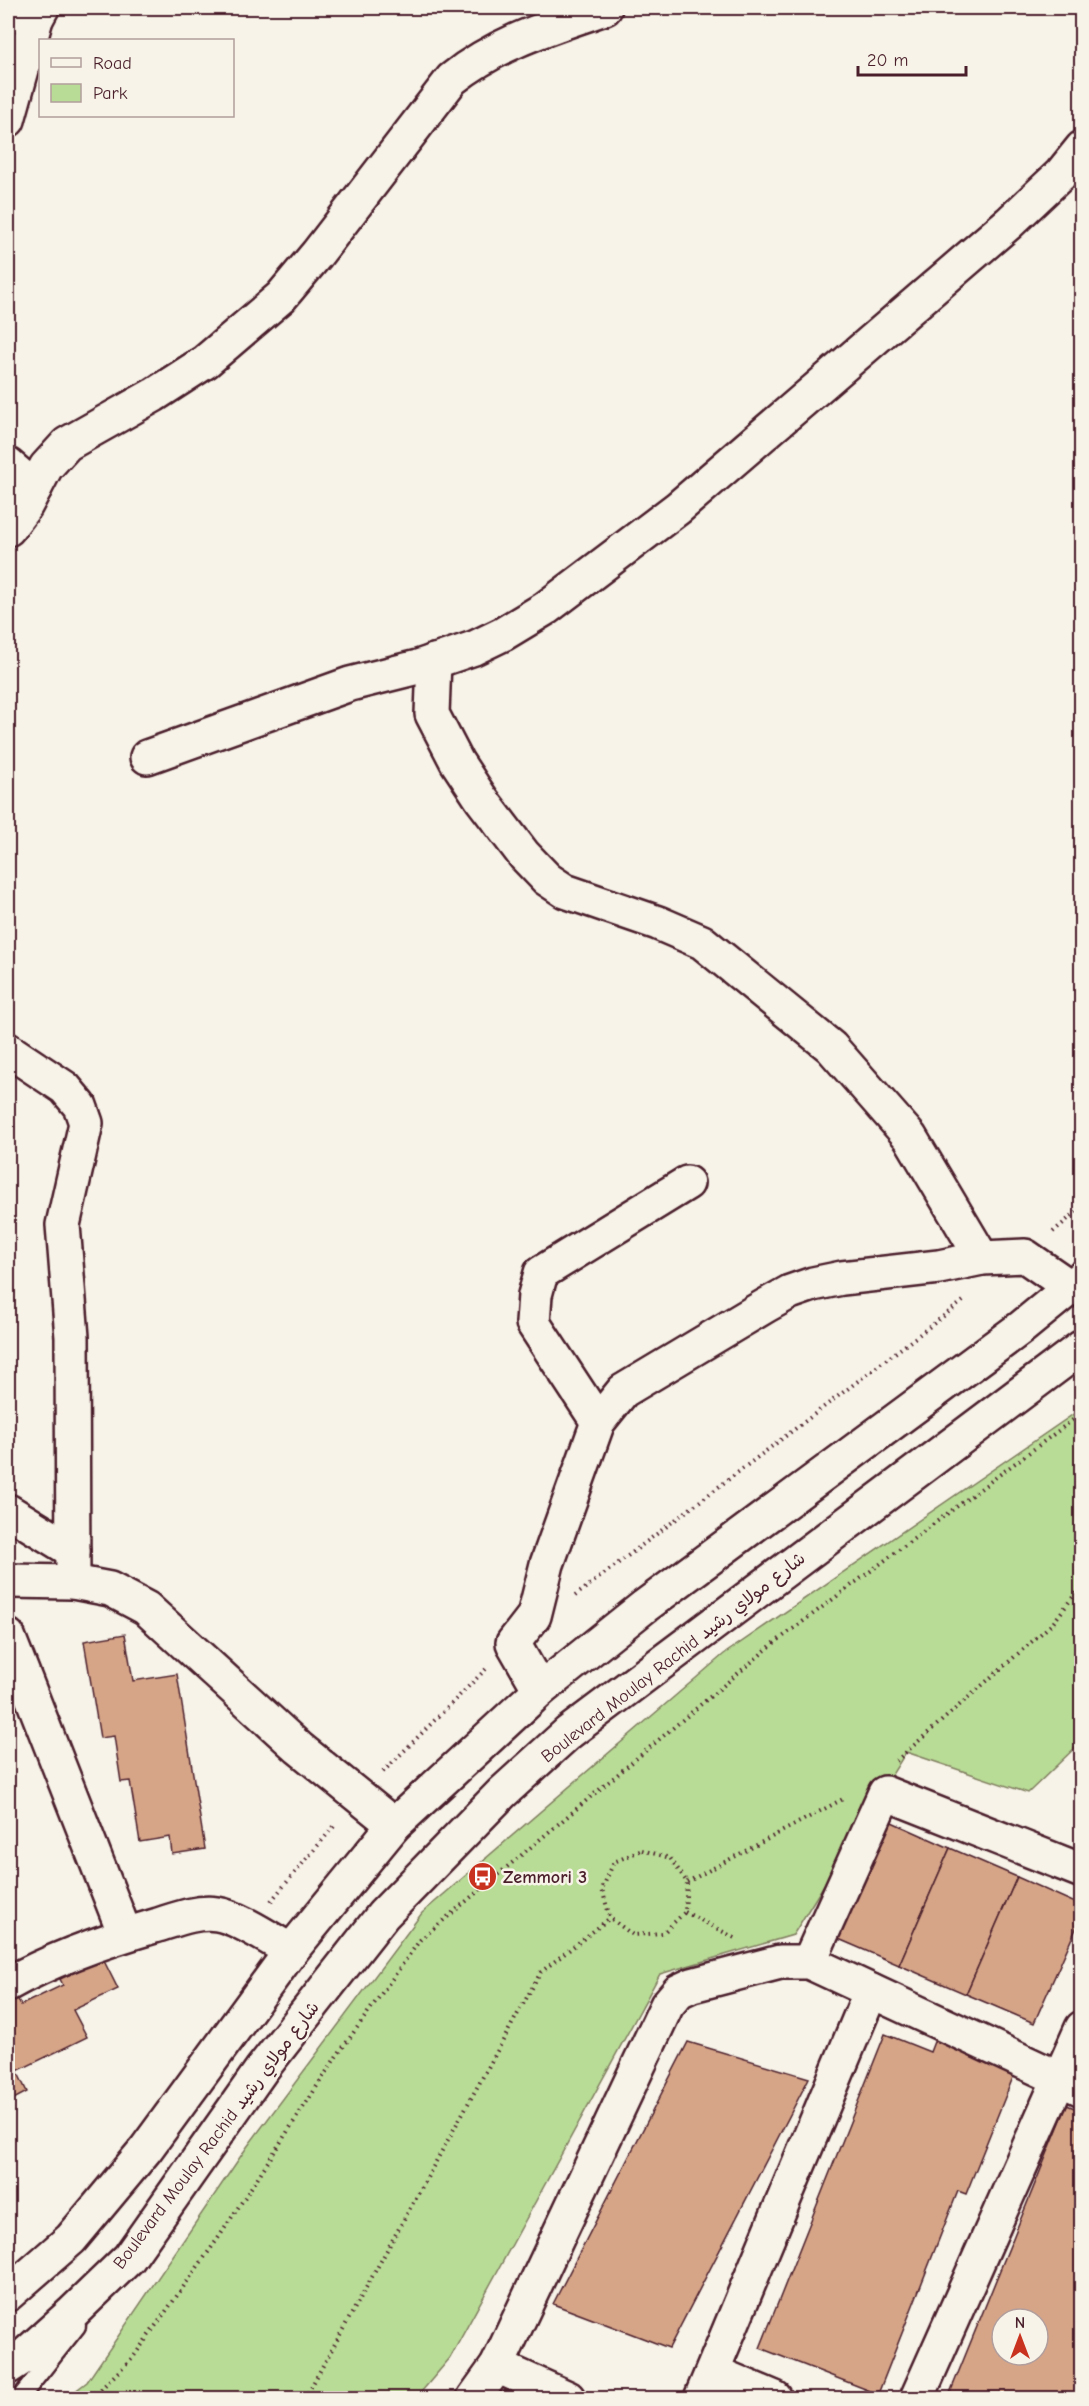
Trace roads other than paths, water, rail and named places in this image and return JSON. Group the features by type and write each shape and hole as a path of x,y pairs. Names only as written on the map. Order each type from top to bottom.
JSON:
{"street":[{"path":"8,529 27,505 45,467 68,444 154,395 206,362 280,297 317,254 452,79 475,60 501,46 605,8"},
{"path":"8,120 15,69 29,13"},
{"path":"147,757 350,684 474,648 503,634 546,608 678,508 1009,223 1060,174 1082,148"},
{"path":"8,465 35,488"},
{"path":"434,661 432,714 463,772 524,855 547,879 565,891 658,923 702,942 831,1047 910,1137 982,1258"},
{"path":"8,1050 65,1088 80,1106 86,1123 63,1225 72,1328 73,1567"},
{"path":"598,1422 533,1323 534,1295 541,1274 687,1183"},
{"path":"8,2294 71,2239 146,2149 291,1951 394,1825 540,1690 645,1606 1022,1327 1076,1282 1025,1256 982,1258 939,1267 842,1278 789,1292 623,1391 598,1422 547,1564 534,1616 513,1643 540,1690"},
{"name":"Boulevard Moulay Rachid شارع مولاي رشيد","path":"8,2367 22,2358 71,2314 129,2258 262,2069 383,1915 502,1792 577,1726 1082,1347"},
{"path":"8,1511 73,1567 146,1608 290,1740 394,1825"},
{"path":"8,1581 73,1567"},
{"path":"8,1636 125,1934"},
{"path":"810,1962 889,1778 1082,1870"},
{"path":"8,1984 52,1962 125,1934 194,1914 218,1914 249,1927 291,1951"},
{"path":"474,2398 497,2366 667,2006 679,1991 692,1985 780,1962 810,1962 1071,2084"},
{"path":"775,2398 707,2385 871,1991"},
{"path":"917,2398 1071,2084 1082,2028"},
{"path":"497,2366 568,2398"}],"lane":[{"path":"20,2398 129,2258"}],"place":[{"name":"Zemmori 3","path":"482,1877"}]}
